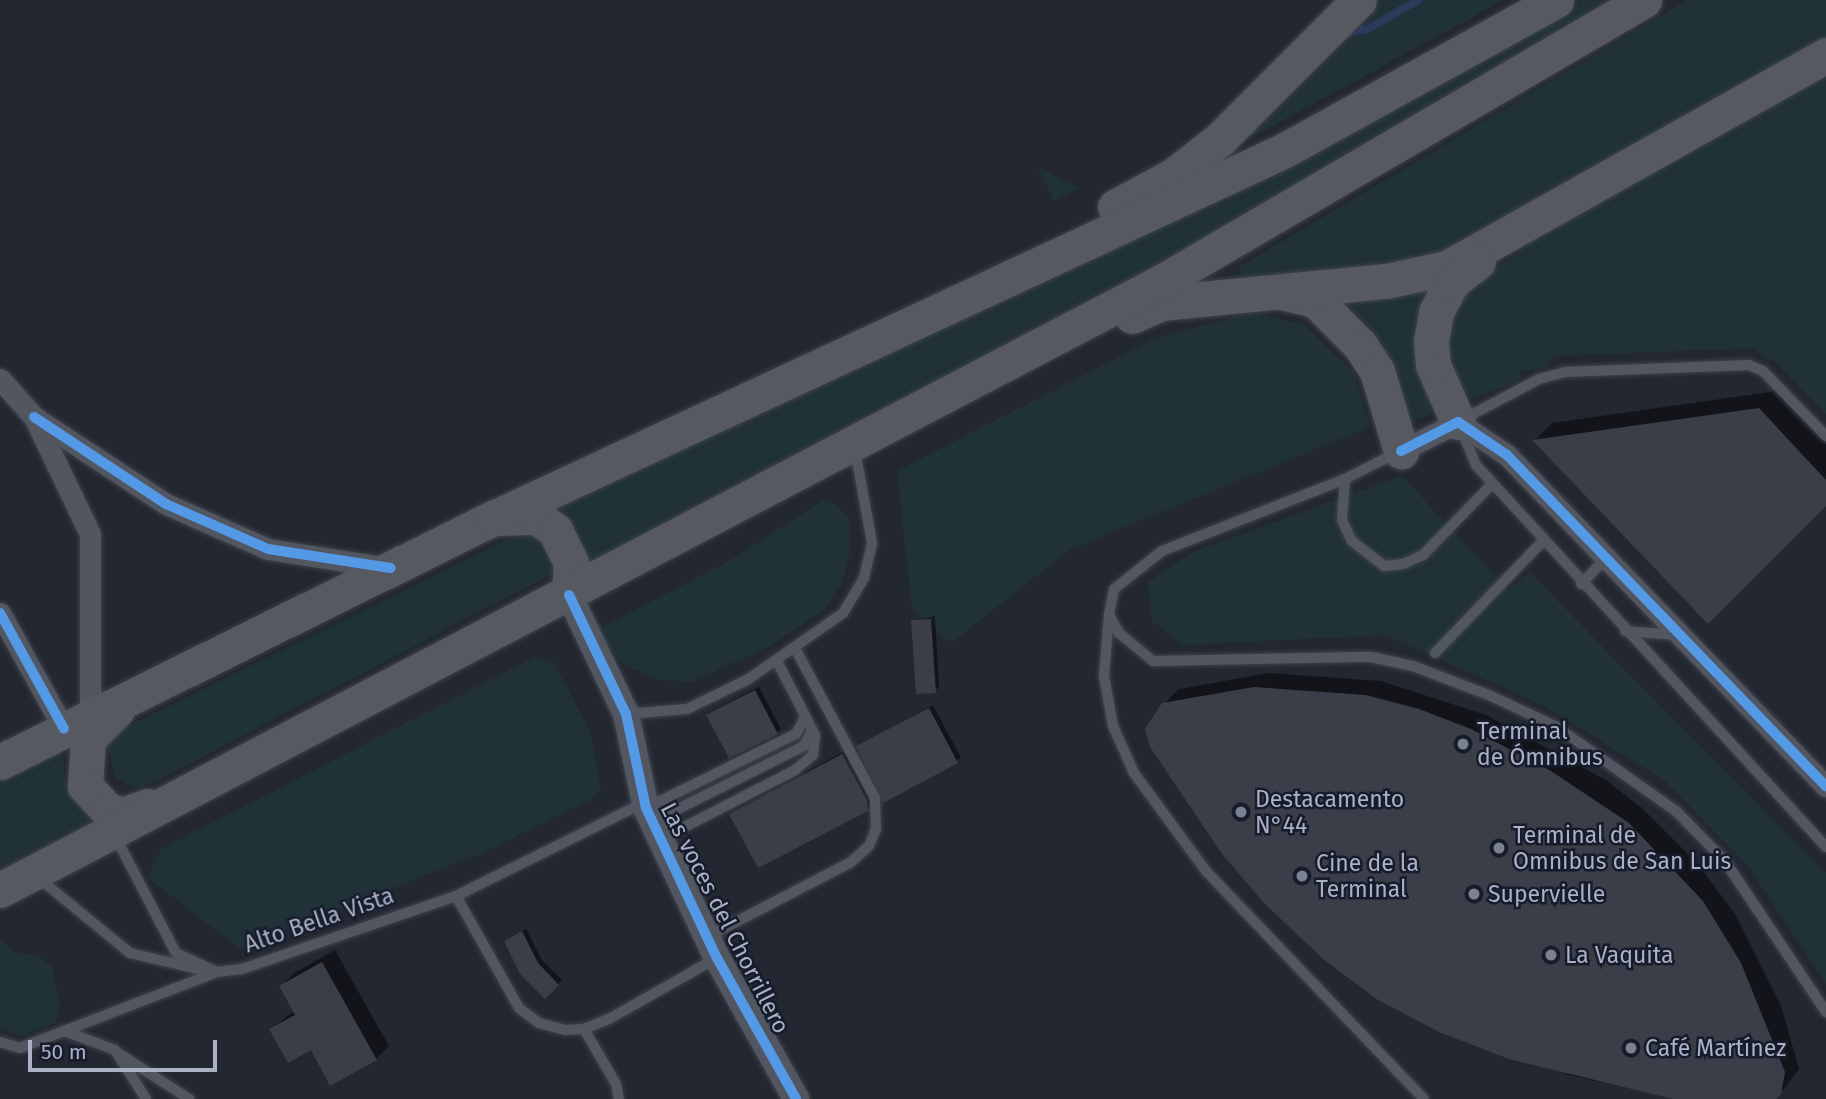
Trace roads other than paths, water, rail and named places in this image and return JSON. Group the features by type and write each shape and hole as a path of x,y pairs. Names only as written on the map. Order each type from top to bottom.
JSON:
{"highway":[{"path":"804,373 1174,175 1221,138 1359,0"},
{"path":"0,762 493,518 1283,151 1556,0"},
{"path":"0,890 569,595 1175,274 1644,0"},
{"path":"918,412 1161,303 1268,289 1386,281 1447,268 1517,232 1826,55"},
{"path":"1458,422 1433,365 1431,341 1436,312 1451,282 1517,232"},
{"path":"1268,289 1315,300 1360,345 1377,371 1401,451"},
{"path":"493,518 537,517 555,530 571,563 569,595"},
{"path":"161,681 111,714 88,739 85,786 107,810 122,815 187,793"}],"street":[{"path":"0,379 34,417 166,504 268,549 391,568"},
{"path":"34,417 90,534 77,723"},
{"path":"1401,451 1458,422 1507,455 1826,787"},
{"name":"Las voces del Chorrillero","path":"569,595 626,713 651,818 712,947 793,1097"},
{"path":"0,613 77,723"}],"lane":[{"path":"1826,436 1763,371 1749,365 1565,372 1539,379 1458,422 1465,446 1492,484 1581,584 1826,847"},
{"path":"626,713 687,709 777,662 843,612 864,578 872,542 854,444"},
{"path":"1401,451 1345,479 1162,551 1114,589 1104,676 1113,726 1134,774 1206,871 1424,1099"},
{"path":"1345,479 1342,520 1347,531 1368,557 1384,566 1403,565 1423,555 1492,484"},
{"path":"1436,653 1542,541"},
{"path":"1581,584 1606,558"},
{"path":"1110,615 1119,633 1153,661 1371,657 1413,666 1491,696 1558,727 1677,812 1725,861 1826,1012"},
{"path":"1625,631 1682,636"},
{"path":"456,896 520,1008 539,1023 565,1030 584,1029 851,862 869,846 876,829 875,798 796,649"},
{"path":"651,818 806,763 816,746 811,728 777,662"},
{"path":"651,818 796,734 805,717"},
{"path":"651,818 804,746 811,728"},
{"path":"95,799 176,953 217,972"},
{"name":"Alto Bella Vista","path":"0,1042 20,1048 67,1032 217,972 242,969 456,896 651,818"},
{"path":"33,873 130,953 217,972"},
{"path":"584,1029 616,1084 619,1099"},
{"path":"67,1032 115,1051 189,1099"},
{"path":"115,1051 146,1099"}],"waterway":[{"path":"1346,33 1368,29 1418,0"}],"place":[{"name":"Terminal de Ómnibus","path":"1463,744"},
{"name":"Destacamento N°44","path":"1241,812"},
{"name":"Terminal de Omnibus de San Luis","path":"1499,848"},
{"name":"Cine de la Terminal","path":"1302,876"},
{"name":"Supervielle","path":"1474,894"},
{"name":"La Vaquita","path":"1551,955"},
{"name":"Café Martínez","path":"1631,1048"}]}
